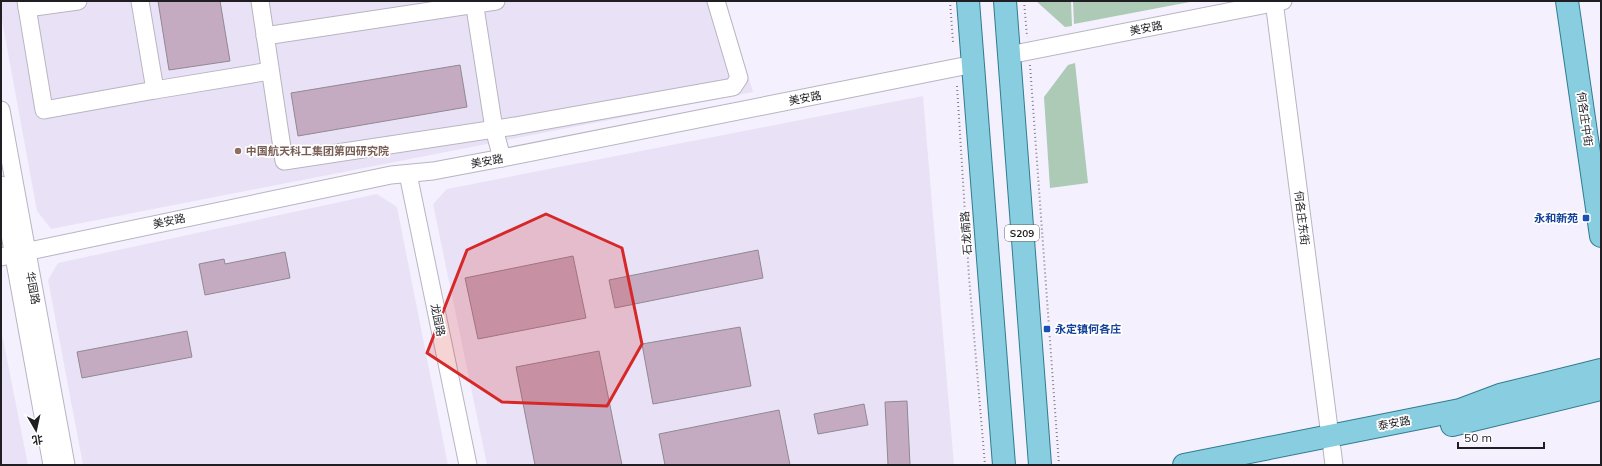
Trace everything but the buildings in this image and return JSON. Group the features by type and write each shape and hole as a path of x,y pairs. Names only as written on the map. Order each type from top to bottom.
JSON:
{"main road":[{"name":"石龙南路","path":"968,1 965,66 1004,465"},
{"name":"S209","path":"1004,1 1019,53 1040,465"},
{"name":"何各庄中街","path":"1567,1 1601,236"},
{"name":"何各庄中街","path":"1580,1 1601,144"},
{"name":"泰安路","path":"1184,465 1332,450 1460,410 1500,395 1601,370"},
{"name":"泰安路","path":"1252,465 1470,422 1601,389"},
{"path":"1001,429 1007,436 1016,441 1025,440 1037,429"}],"street":[{"path":"78,1 27,5 44,110 270,71"},
{"path":"140,1 154,90"},
{"path":"260,1 284,161 494,129 733,87 739,78 716,1"},
{"path":"266,36 496,1"},
{"name":"美安路","path":"1019,53 1277,2"},
{"name":"何各庄东街","path":"1277,2 1332,450"},
{"path":"475,3 494,129 502,158"},
{"name":"美安路","path":"14,254 391,175 408,174 502,158 965,66"},
{"name":"华园路","path":"1,110 14,254 66,465"},
{"name":"龙园路","path":"408,174 468,465"},
{"name":"华园路","path":"1,185 52,465"}],"path":[{"name":"石龙南路","path":"950,1 965,66 969,277 985,465"},
{"path":"1024,1 1019,53 1059,465"}],"highlighted area":[{"path":"546,214 622,248 642,344 607,406 502,402 427,353 467,250"}],"shaded area":[{"name":"中国航天科工集团第四研究院","path":"1,1 726,1 753,92 51,229 37,211 1,15"},
{"path":"923,96 954,465 487,465 433,204 447,189"},
{"path":"377,194 397,207 448,465 83,465 48,280 58,263"},
{"path":"1,329 28,465 1,465"}],"green space":[{"path":"1036,1 1071,1 1072,26 1065,27"},
{"path":"1073,1 1195,1 1074,24"},
{"path":"1075,63 1088,183 1050,188 1044,97 1068,65"}],"place":[{"name":"中国航天科工集团第四研究院","path":"238,151"},
{"name":"永和新苑","path":"1586,218"},
{"name":"永定镇何各庄","path":"1047,329"}]}
